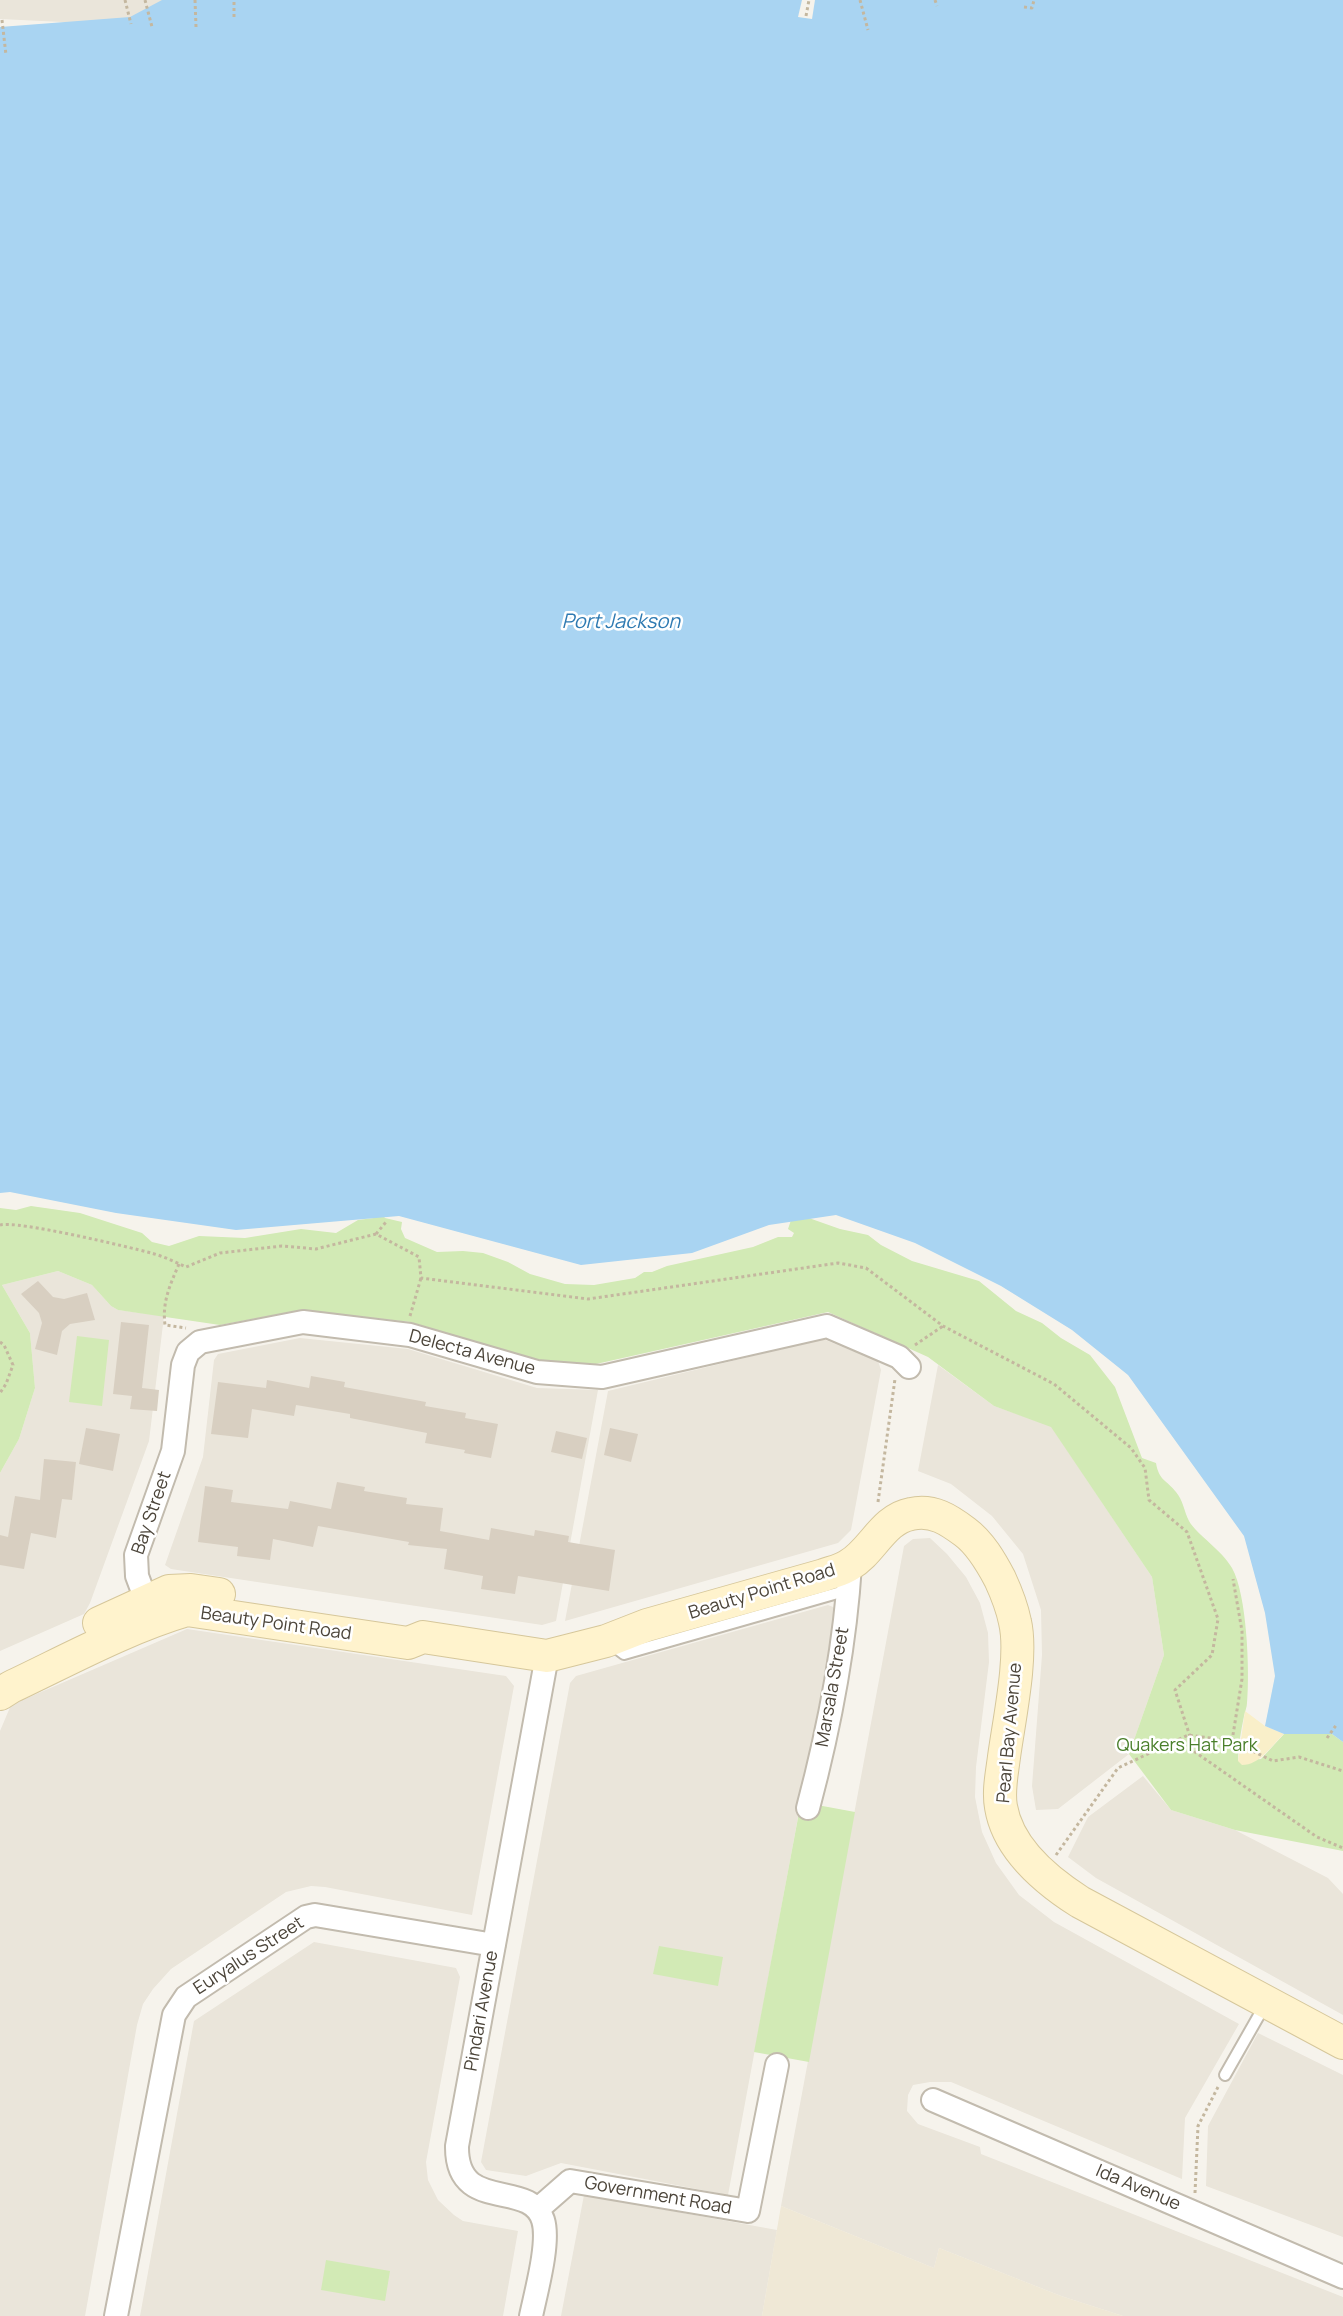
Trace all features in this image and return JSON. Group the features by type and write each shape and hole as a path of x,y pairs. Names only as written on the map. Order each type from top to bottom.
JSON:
{"street":[{"name":"Delecta Avenue","path":"200,1342 303,1322 405,1335 537,1372 602,1377 827,1326 904,1362"},
{"name":"Bay Street","path":"146,1600 137,1576 136,1555 173,1451 183,1365 188,1352 200,1342"},
{"name":"Pearl Bay Avenue","path":"849,1577 896,1520 910,1514 926,1512 946,1518 972,1537 992,1563 1006,1592 1015,1621 1017,1637 1001,1783 1001,1806 1008,1828 1042,1875 1080,1902 1343,2043"},
{"name":"Beauty Point Road","path":"0,1694 130,1631 187,1610 408,1643 423,1637 547,1656 606,1641 647,1626 824,1575 849,1577"},
{"name":"Marsala Street","path":"808,1808 818,1770 839,1659 849,1577"},
{"name":"Beauty Point Road","path":"146,1600 169,1591 191,1590 406,1623 423,1637"},
{"path":"0,1668 26,1659 146,1600"},
{"name":"Pindari Avenue","path":"538,2209 525,2200 484,2191 461,2171 457,2157 547,1656"},
{"name":"Euryalus Street","path":"116,2316 174,2014 186,1996 306,1917 315,1916 494,1945"},
{"name":"Government Road","path":"538,2209 570,2181 748,2211 777,2065"},
{"name":"Ida Avenue","path":"933,2100 1343,2277"},
{"path":"531,2316 546,2236 538,2209"}],"lane":[{"path":"1225,2075 1266,2003"}],"path":[{"path":"125,0 131,24"},
{"path":"145,0 152,27"},
{"path":"195,0 196,27"},
{"path":"234,0 234,17"},
{"path":"806,16 809,0"},
{"path":"860,0 868,29"},
{"path":"1024,7 1033,7 1034,0"},
{"path":"2,20 6,55"},
{"path":"376,1234 386,1222"},
{"path":"179,1264 165,1300 163,1310 165,1325 195,1329 200,1342"},
{"path":"405,1335 421,1278"},
{"path":"878,1502 895,1378 904,1362 932,1332 943,1326"},
{"path":"0,1342 4,1345 13,1365 0,1393"},
{"path":"1232,1741 1242,1679 1242,1631 1233,1579"},
{"path":"1327,1738 1337,1725"},
{"path":"1042,1875 1118,1768 1188,1735 1232,1741 1273,1761 1299,1757 1343,1770"},
{"path":"1188,1735 1195,1752 1317,1837 1343,1848"},
{"path":"1194,2212 1198,2126 1225,2075"}],"shaded area":[{"path":"0,0 165,0 125,25 0,19"},
{"path":"58,1271 92,1285 111,1306 118,1310 164,1316 149,1441 84,1614 0,1651 0,1473 19,1439 35,1388 30,1333 2,1285"},
{"path":"300,1338 408,1349 537,1388 598,1390 556,1621 542,1625 171,1569 165,1565 203,1457 214,1360 218,1354"},
{"path":"823,1339 878,1361 881,1370 851,1530 838,1543 565,1621 608,1391"},
{"path":"938,1365 994,1406 1051,1426 1152,1577 1164,1655 1129,1754 1058,1809 1036,1810 1032,1786 1042,1655 1041,1610 1023,1554 992,1516 951,1484 918,1471"},
{"path":"930,1538 966,1577 980,1603 988,1633 989,1662 976,1767 975,1797 982,1832 996,1863 1019,1895 1054,1922 1239,2024 1185,2118 1182,2179 951,2082 913,2085 908,2095 907,2111 918,2124 980,2147 981,2154 1343,2297 1343,2316 1123,2316 1061,2296 939,2248 934,2268 781,2206 904,1546 913,1539"},
{"path":"828,1605 836,1612 728,2195 561,2163 526,2176 486,2170 481,2162 570,1683 576,1676"},
{"path":"187,1629 506,1676 514,1686 472,1915 311,1886 286,1892 171,1969 143,2004 137,2025 85,2316 0,2316 0,1731 11,1705"},
{"path":"1143,1776 1171,1810 1235,1830 1328,1878 1343,1894 1343,2015 1096,1878 1068,1857 1088,1817"},
{"path":"314,1942 456,1968 460,1977 426,2162 428,2180 438,2200 463,2221 518,2231 503,2316 140,2316 194,2021"},
{"path":"1258,2033 1343,2075 1343,2237 1206,2186 1208,2126"},
{"path":"584,2195 777,2230 762,2316 561,2316"},
{"path":"781,2206 934,2268 939,2248 1061,2296 1123,2316 762,2316"}],"green space":[{"name":"Quakers Hat Park","path":"31,1206 80,1213 142,1233 152,1242 169,1246 199,1236 245,1238 301,1229 336,1233 358,1220 374,1218 382,1214 385,1218 402,1222 401,1229 405,1238 437,1252 483,1253 508,1262 530,1274 565,1284 594,1285 635,1278 644,1272 753,1247 778,1237 792,1237 794,1233 788,1229 791,1220 806,1217 840,1229 868,1235 881,1245 912,1261 979,1281 1016,1311 1042,1323 1061,1338 1090,1355 1115,1387 1142,1458 1156,1463 1161,1477 1173,1488 1182,1502 1189,1521 1228,1561 1237,1580 1241,1596 1248,1654 1247,1705 1238,1761 1261,1759 1284,1734 1332,1734 1343,1742 1343,1851 1235,1830 1171,1810 1129,1754 1164,1655 1152,1577 1051,1427 994,1406 928,1357 828,1312 596,1364 541,1361 410,1322 301,1310 220,1325 118,1310 111,1306 92,1285 58,1271 2,1285 30,1333 35,1388 19,1439 0,1473 0,1208 16,1210"},
{"path":"77,1336 109,1340 102,1406 69,1402"},
{"path":"801,1802 855,1812 809,2062 754,2052"},
{"path":"659,1946 723,1957 718,1986 653,1974"},
{"path":"326,2260 390,2271 385,2301 321,2290"}],"sand":[{"path":"1245,1711 1265,1726 1284,1734 1260,1758 1242,1765 1238,1761"}],"water":[{"name":"Port Jackson","path":"162,0 1343,0 1343,1742 1332,1734 1284,1734 1265,1726 1275,1676 1265,1613 1244,1536 1128,1375 1072,1330 1001,1286 915,1243 836,1215 769,1225 692,1253 581,1265 399,1216 236,1230 116,1213 10,1192 0,1193 0,27 130,17"}],"pier":[{"path":"802,0 815,0 812,19 798,17"}],"building":[{"path":"38,1281 53,1297 64,1299 87,1293 95,1320 70,1324 62,1331 57,1355 35,1349 42,1323 39,1313 21,1294"},
{"path":"121,1322 149,1325 142,1388 159,1390 157,1411 130,1409 132,1396 113,1394"},
{"path":"311,1376 345,1382 344,1387 426,1402 425,1406 466,1413 465,1418 498,1424 491,1458 464,1453 465,1450 425,1443 427,1433 350,1418 350,1414 296,1405 294,1416 252,1409 248,1438 211,1434 218,1382 266,1388 267,1380 309,1388"},
{"path":"86,1428 120,1434 113,1471 79,1464"},
{"path":"610,1428 638,1434 631,1462 604,1455"},
{"path":"556,1431 587,1438 582,1459 551,1452"},
{"path":"44,1459 76,1462 72,1500 62,1499 56,1538 31,1533 24,1569 0,1565 0,1535 8,1537 15,1496 40,1500"},
{"path":"337,1482 365,1487 364,1491 407,1498 406,1504 443,1508 440,1531 489,1540 491,1528 534,1536 535,1530 569,1536 568,1542 615,1550 609,1591 518,1576 515,1594 481,1589 483,1576 444,1569 447,1549 408,1545 409,1542 318,1526 313,1547 273,1539 270,1560 237,1556 238,1547 198,1542 205,1486 233,1490 231,1502 288,1509 290,1501 331,1509"}]}
